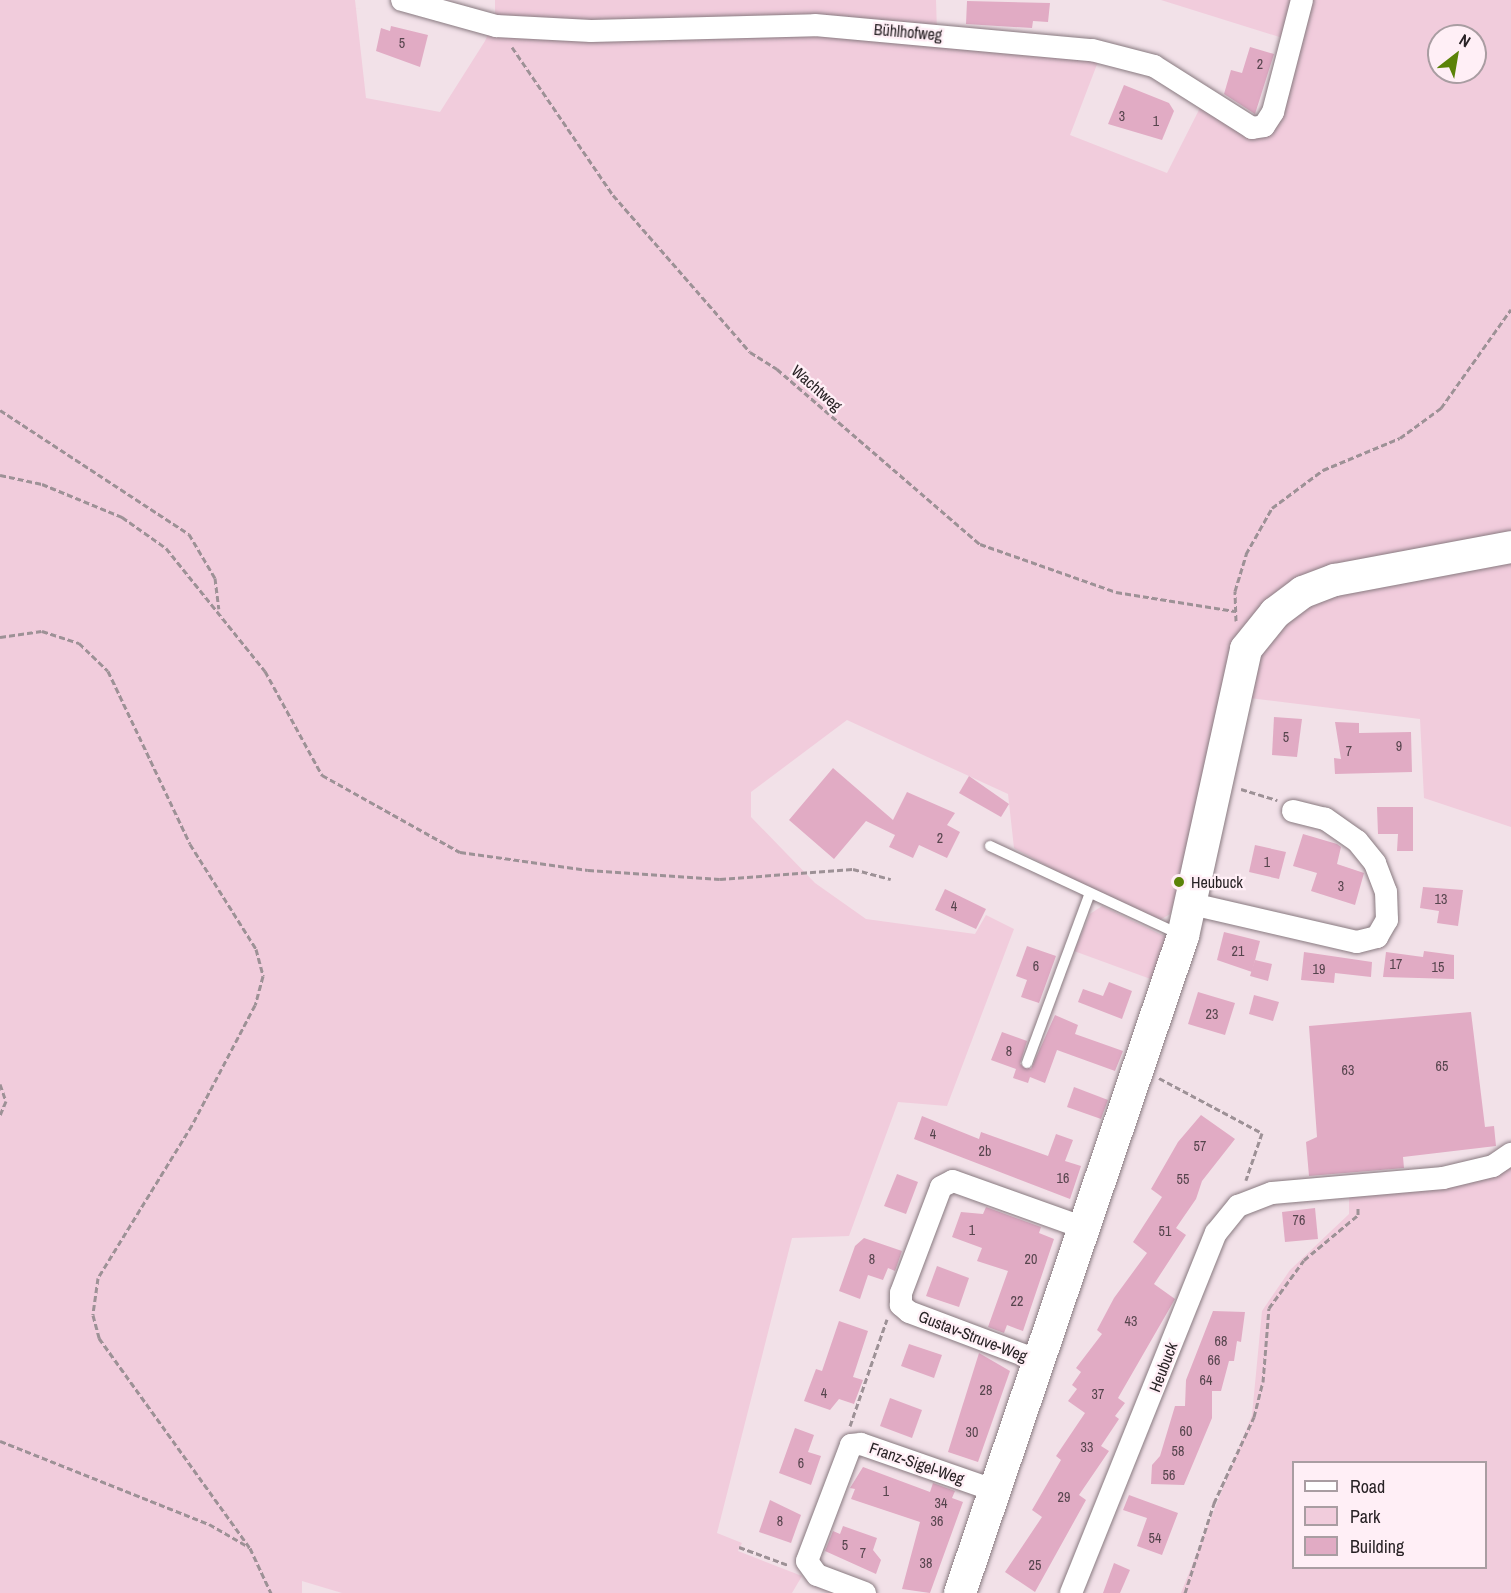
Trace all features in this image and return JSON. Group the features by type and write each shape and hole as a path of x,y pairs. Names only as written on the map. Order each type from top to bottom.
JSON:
{"street":[{"name":"Bühlhofweg","path":"402,0 496,26 591,31 815,25 1092,50 1154,66 1252,128 1264,126 1273,112 1302,0"},
{"path":"960,1593 1042,1362 1183,936 1219,782 1246,649 1275,613 1303,592 1335,580 1511,547"},
{"path":"1192,904 1357,942 1377,937 1387,920 1386,892 1375,862 1357,841 1325,819 1293,811"},
{"path":"1251,1199 1443,1178 1493,1166 1511,1154"},
{"name":"Gustav-Struve-Weg","path":"1042,1362 901,1305 941,1187 953,1180 1087,1229"},
{"name":"Heubuck","path":"1071,1593 1216,1233 1251,1199"},
{"name":"Franz-Sigel-Weg","path":"810,1565 810,1550 851,1445 861,1444 996,1491"},
{"path":"810,1565 817,1575 866,1593"}],"lane":[{"path":"990,846 1089,895 1183,936"},
{"path":"1027,1063 1089,895"}],"path":[{"name":"Wachtweg","path":"496,26 613,195 750,352 777,369 980,544 1116,592 1234,611"},
{"path":"1246,649 1234,611 1246,554 1272,508 1323,470 1400,438 1441,408 1511,309"},
{"path":"0,410 189,534 216,578 219,611"},
{"path":"0,475 42,484 122,517 166,548 265,671 322,775 460,852 577,869 687,877 853,869 891,879"},
{"path":"0,637 42,631 79,643 108,671 190,844 256,949 263,976 255,1005 192,1125 98,1278 93,1315 99,1338 250,1548 271,1593"},
{"path":"1219,782 1278,800 1293,811"},
{"path":"1140,1068 1262,1133 1245,1174 1251,1199"},
{"path":"0,1084 6,1101 0,1115"},
{"path":"1185,1593 1214,1503 1254,1417 1263,1382 1269,1308 1304,1260 1358,1215 1357,1188"},
{"path":"851,1445 848,1432 888,1315 901,1305"},
{"path":"0,1442 209,1524 250,1548"},
{"path":"739,1547 799,1569 810,1565"}],"green space":[{"path":"0,0 355,0 366,98 440,112 485,41 495,19 495,0 936,0 937,31 1104,46 1070,135 1167,173 1204,100 1264,126 1292,41 1161,0 1511,0 1511,827 1424,798 1420,719 1249,698 1205,803 1170,914 1160,920 1089,889 1014,848 1008,794 847,720 751,792 751,817 815,883 866,919 975,934 986,915 1014,929 947,1106 898,1102 849,1236 792,1238 717,1533 742,1543 738,1551 802,1576 792,1593 342,1593 302,1581 302,1593 0,1593"},
{"path":"1102,906 1166,937 1156,981 1074,951 1090,914"},
{"path":"1511,1154 1511,1593 1181,1593 1252,1415 1262,1311 1290,1270 1349,1214 1349,1196"}],"building":[{"path":"967,1 1050,3 1048,22 1033,21 1032,28 966,24"},
{"path":"391,26 428,35 420,67 376,51 381,28 390,31"},
{"path":"1250,47 1274,54 1255,114 1224,94 1231,70 1242,73"},
{"path":"1124,85 1169,103 1174,111 1162,140 1108,124"},
{"path":"1274,717 1302,719 1297,757 1272,755"},
{"path":"1335,722 1359,723 1359,733 1411,732 1412,772 1335,774 1334,758 1341,759"},
{"path":"833,768 893,820 907,792 955,813 947,825 960,832 947,858 919,845 913,858 889,847 895,835 866,821 834,859 789,820"},
{"path":"969,776 1009,804 1001,817 959,793"},
{"path":"1377,807 1413,807 1413,851 1397,851 1398,834 1378,834"},
{"path":"1303,834 1337,844 1341,847 1337,864 1364,873 1355,905 1311,891 1317,873 1293,866"},
{"path":"1255,845 1286,852 1279,879 1249,872"},
{"path":"1423,887 1463,890 1458,926 1437,923 1439,911 1420,908"},
{"path":"945,889 986,909 976,929 935,910"},
{"path":"1224,932 1260,941 1252,972 1217,960"},
{"path":"1027,946 1056,956 1039,1003 1021,997 1027,980 1016,976"},
{"path":"1424,951 1454,955 1454,979 1383,977 1386,952 1423,957"},
{"path":"1304,952 1372,962 1371,977 1335,973 1334,983 1301,980"},
{"path":"1255,960 1272,964 1268,981 1250,976"},
{"path":"1109,982 1132,991 1122,1019 1078,1002 1083,989 1103,996"},
{"path":"1198,992 1235,1003 1225,1035 1188,1024"},
{"path":"1254,995 1279,1002 1273,1021 1249,1014"},
{"path":"1471,1012 1485,1127 1494,1126 1496,1146 1403,1157 1404,1168 1309,1176 1306,1142 1317,1137 1309,1026"},
{"path":"1055,1015 1078,1025 1075,1034 1123,1051 1115,1071 1057,1050 1045,1083 1030,1077 1028,1083 1013,1078 1016,1069 991,1060 1002,1032 1027,1041 1020,1064 1031,1069"},
{"path":"1074,1087 1108,1100 1101,1119 1067,1107"},
{"path":"1201,1115 1235,1139 1202,1181 1196,1199 1176,1228 1186,1235 1154,1284 1175,1299 1118,1398 1125,1403 1115,1416 1119,1419 1101,1446 1109,1451 1079,1495 1086,1500 1035,1592 1005,1572 1042,1517 1032,1510 1061,1460 1056,1456 1085,1413 1068,1401 1077,1389 1072,1385 1081,1372 1076,1368 1102,1334 1097,1330 1114,1298 1147,1253 1133,1242 1162,1197 1151,1189 1178,1142"},
{"path":"922,1116 979,1139 981,1132 1048,1156 1056,1134 1073,1140 1065,1161 1081,1166 1070,1199 914,1139"},
{"path":"897,1174 918,1182 906,1214 884,1206"},
{"path":"986,1207 1041,1227 1039,1233 1054,1239 1023,1331 1007,1325 1004,1333 988,1327 1008,1271 977,1261 982,1248 952,1237 961,1212 983,1214"},
{"path":"1315,1208 1318,1239 1285,1242 1282,1212"},
{"path":"864,1238 902,1251 895,1271 888,1268 883,1280 868,1275 860,1299 839,1291 855,1246"},
{"path":"937,1266 969,1278 959,1307 926,1296"},
{"path":"1213,1311 1245,1312 1241,1342 1237,1341 1234,1361 1229,1361 1221,1391 1212,1391 1212,1418 1184,1485 1151,1484 1152,1465 1160,1456 1175,1406 1185,1406 1186,1380"},
{"path":"839,1321 868,1331 853,1377 863,1380 854,1404 839,1399 830,1410 804,1401 816,1369 822,1371"},
{"path":"909,1344 942,1355 934,1378 901,1366"},
{"path":"979,1353 1010,1371 978,1462 948,1452"},
{"path":"890,1398 922,1410 912,1438 880,1426"},
{"path":"795,1428 814,1435 808,1452 821,1456 811,1485 779,1473"},
{"path":"863,1467 930,1492 933,1483 955,1491 952,1498 963,1502 930,1593 902,1589 920,1522 851,1499 855,1489 850,1488"},
{"path":"1129,1495 1178,1513 1162,1555 1137,1546 1147,1518 1123,1510"},
{"path":"770,1500 801,1515 791,1543 759,1532"},
{"path":"843,1526 877,1538 873,1550 881,1560 876,1574 825,1551 833,1531 840,1534"},
{"path":"1114,1563 1130,1570 1120,1593 1103,1593"}],"place":[{"name":"Heubuck","path":"1179,882"}]}
